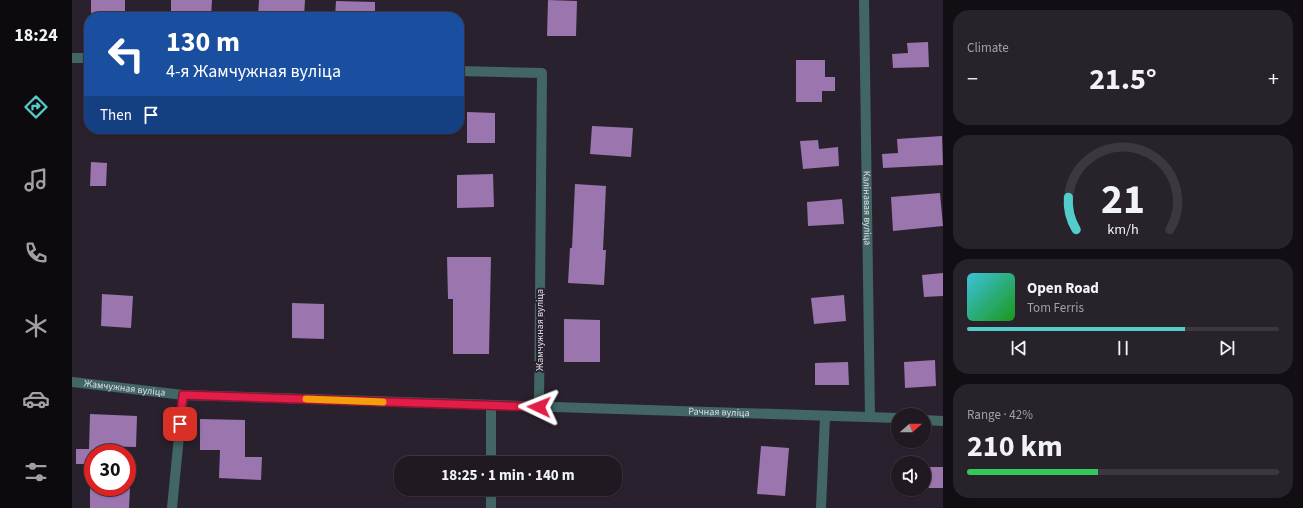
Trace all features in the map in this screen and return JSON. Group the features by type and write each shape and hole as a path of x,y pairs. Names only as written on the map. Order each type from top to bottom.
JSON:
{"street":[{"name":"Калінавая вуліца","path":"864,0 870,416"},
{"path":"72,58 84,58"},
{"name":"Жамчужная вуліца","path":"72,382 183,395 539,407 542,74 464,71"},
{"path":"172,508 183,395"},
{"path":"491,406 491,456"},
{"name":"Рачная вуліца","path":"539,407 826,417 870,416 891,418"},
{"path":"821,508 826,417"},
{"path":"931,420 943,421"},
{"path":"491,496 491,508"}],"building":[{"path":"91,0 125,0 125,12 91,12"},
{"path":"171,0 212,0 211,12 171,12"},
{"path":"259,0 305,0 304,12 258,12"},
{"path":"548,0 577,1 576,36 547,36"},
{"path":"336,1 375,2 375,12 335,12"},
{"path":"928,42 929,67 893,68 892,54 908,53 907,43"},
{"path":"796,60 825,60 825,77 835,77 835,91 822,91 822,102 796,102"},
{"path":"467,112 495,113 495,143 467,143"},
{"path":"592,126 633,128 631,157 590,154"},
{"path":"942,136 943,165 883,168 882,154 898,153 897,139"},
{"path":"818,140 819,149 838,147 839,166 803,169 800,141"},
{"path":"91,162 107,163 106,186 90,186"},
{"path":"493,174 494,207 457,208 457,175"},
{"path":"575,184 606,186 603,250 606,250 604,285 568,283 570,248 572,248"},
{"path":"940,193 943,226 893,231 891,197"},
{"path":"842,199 844,224 808,226 807,202"},
{"path":"447,257 491,257 489,354 453,354 453,299 448,299"},
{"path":"943,273 943,296 924,297 922,275"},
{"path":"102,294 133,296 131,328 101,326"},
{"path":"844,295 846,321 814,324 811,298"},
{"path":"292,303 324,304 324,339 292,338"},
{"path":"564,319 600,320 600,362 564,362"},
{"path":"935,360 936,386 905,388 904,362"},
{"path":"848,362 849,385 815,385 815,363"},
{"path":"90,414 137,416 136,447 136,444 89,444"},
{"path":"200,419 245,420 245,457 262,457 261,480 219,478 220,450 200,450"},
{"path":"761,446 789,448 785,496 757,494"},
{"path":"76,449 84,449 84,464 76,464"},
{"path":"931,467 943,467 943,488 931,488"},
{"path":"90,496 130,496 129,508 90,508"}],"slow traffic":[{"path":"306,399 383,402"}],"route":[{"path":"180,424 183,395 539,407"}]}
